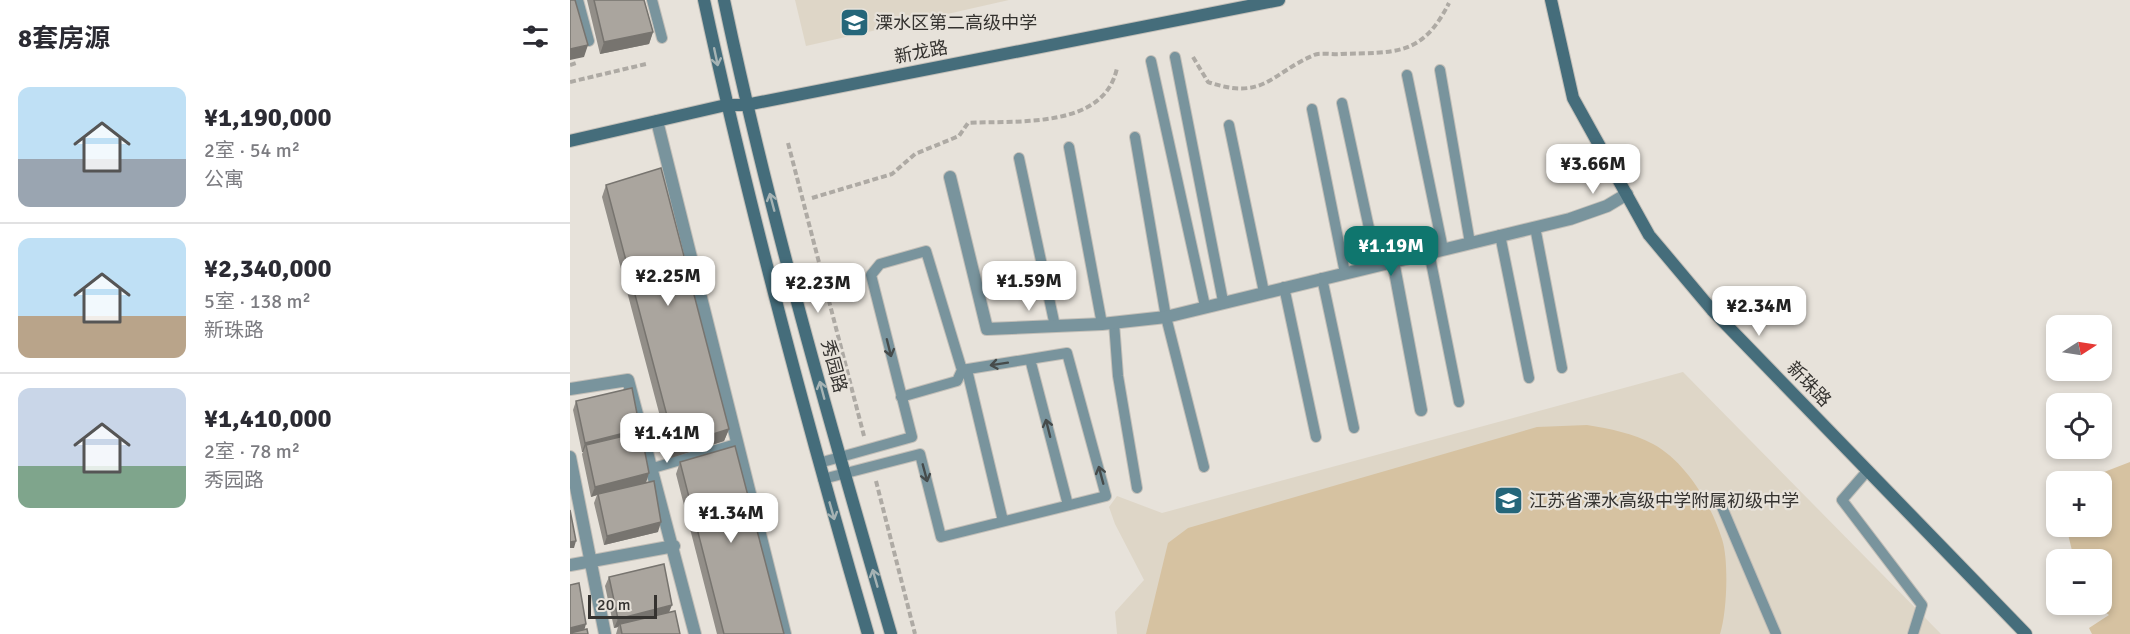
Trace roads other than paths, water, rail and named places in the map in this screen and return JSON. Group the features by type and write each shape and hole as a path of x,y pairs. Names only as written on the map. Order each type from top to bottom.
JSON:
{"street":[{"path":"704,0 726,105 823,479 868,634"},
{"name":"秀园路","path":"724,0 746,105 840,457 891,634"},
{"name":"新龙路","path":"570,141 726,105 746,105 1279,0"},
{"name":"新珠路","path":"1551,0 1573,98 1649,235 1712,310 2026,634"},
{"path":"657,121 785,634"},
{"path":"950,177 987,329 1108,323 1166,317 1535,227 1588,212 1627,194"},
{"path":"1393,261 1421,410"},
{"path":"570,389 628,380 674,546 695,634"},
{"path":"570,458 605,634"},
{"path":"570,566 674,546"}],"lane":[{"path":"578,0 589,41"},
{"path":"652,0 662,38"},
{"path":"1175,57 1223,302"},
{"path":"1151,62 1206,306"},
{"path":"1440,70 1470,243"},
{"path":"1407,75 1443,249"},
{"path":"1342,103 1377,265"},
{"path":"1312,109 1345,273"},
{"path":"1229,125 1264,292"},
{"path":"1135,137 1166,317 1204,467"},
{"path":"1069,147 1108,323 1137,488"},
{"path":"1019,158 1055,326"},
{"path":"1535,227 1562,368"},
{"path":"1500,235 1529,378"},
{"path":"819,463 912,437 871,275 880,264 926,251 964,370 1003,521"},
{"path":"1429,252 1459,402"},
{"path":"1322,278 1354,428"},
{"path":"1284,287 1316,437"},
{"path":"823,479 920,454 941,537 1106,496 1067,353 964,370 957,381 902,397"},
{"path":"1030,359 1068,506"},
{"path":"652,468 736,444"},
{"path":"1868,470 1842,500 1922,604 1913,634"},
{"path":"1719,500 1776,634"}],"place":[{"name":"溧水区第二高级中学","path":"854,23"},
{"name":"江苏省溧水高级中学附属初级中学","path":"1508,501"}]}
